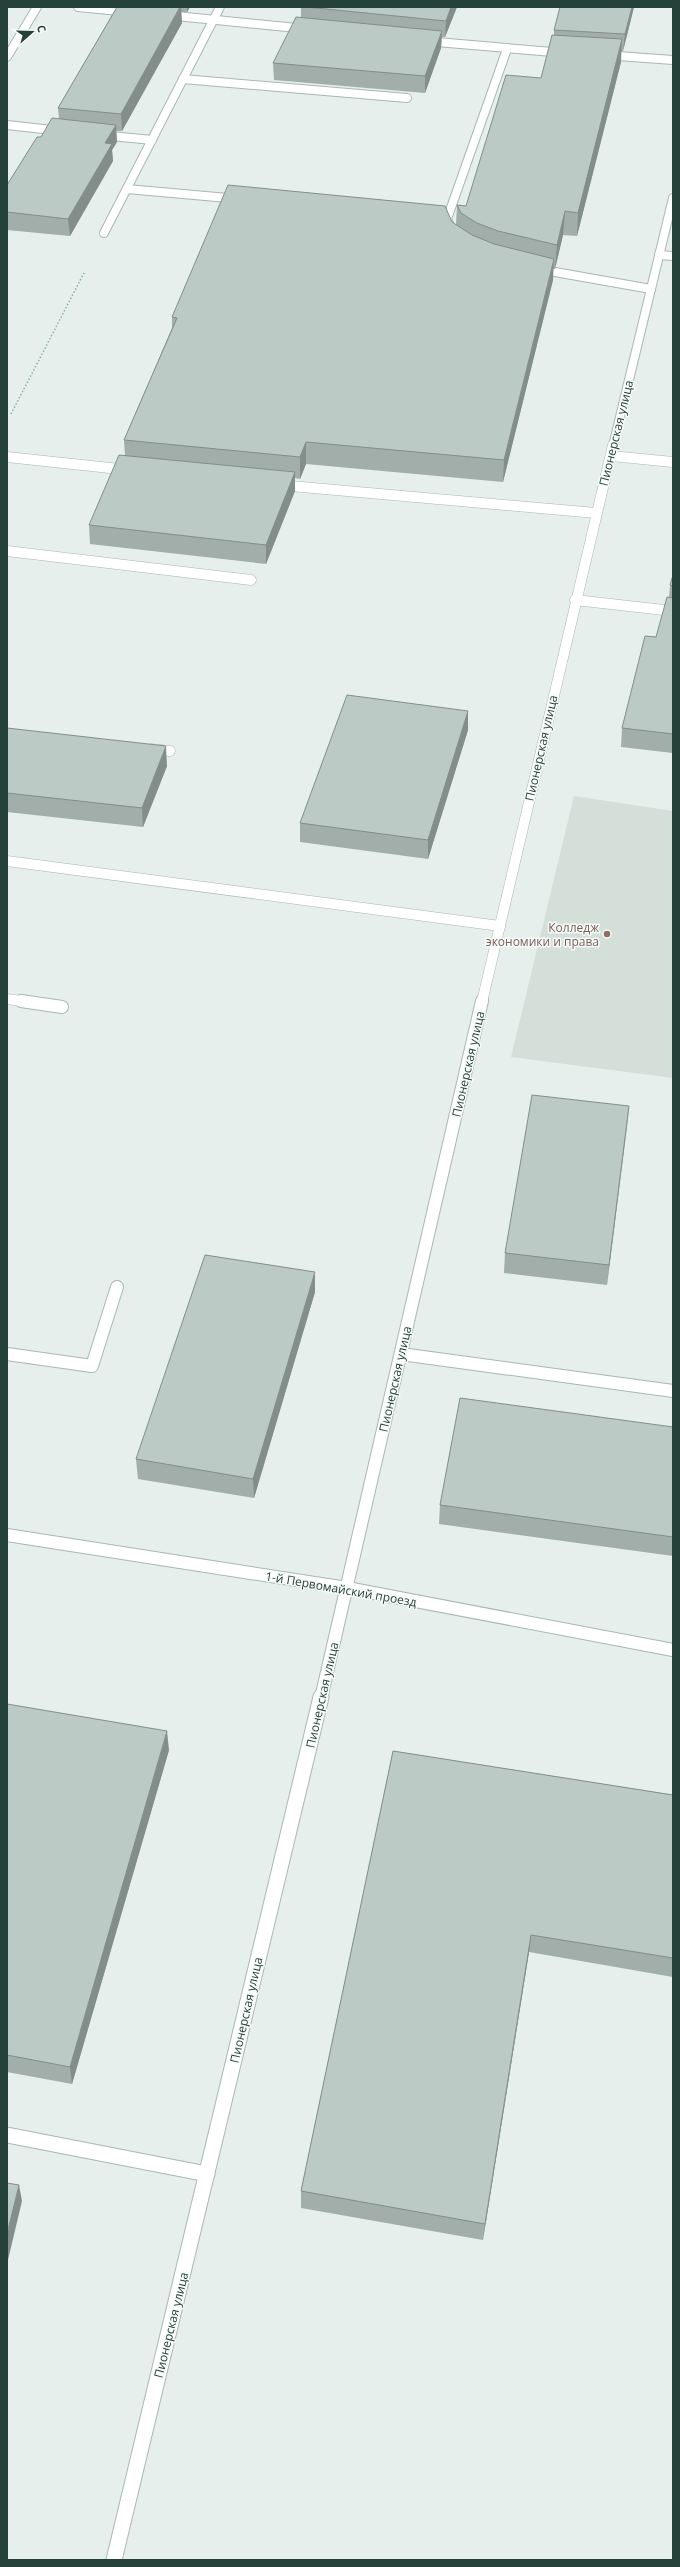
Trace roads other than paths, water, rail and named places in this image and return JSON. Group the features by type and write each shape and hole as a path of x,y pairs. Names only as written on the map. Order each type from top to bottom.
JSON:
{"street":[{"path":"7,57 37,7"},
{"path":"78,7 137,13"},
{"path":"104,233 220,7"},
{"path":"160,15 316,30"},
{"path":"420,40 507,49 570,53"},
{"path":"456,240 443,218 507,49"},
{"path":"594,55 673,60"},
{"path":"183,79 407,98"},
{"path":"7,125 68,132"},
{"path":"91,134 152,140"},
{"path":"127,189 244,200"},
{"name":"Пионерская улица","path":"114,2560 347,1588 575,600 673,198"},
{"path":"659,255 673,256"},
{"path":"528,268 651,289"},
{"path":"611,456 673,462"},
{"path":"7,457 142,472"},
{"path":"268,484 596,513"},
{"path":"7,551 251,580"},
{"path":"575,600 673,611"},
{"path":"139,747 170,751"},
{"path":"7,861 500,926"},
{"path":"7,999 62,1007"},
{"path":"7,1354 92,1366 117,1287"},
{"path":"401,1354 673,1391"},
{"name":"1-й Первомайский проезд","path":"7,1535 347,1588 673,1650"},
{"path":"7,2135 207,2174"}],"place":[{"name":"Колледж экономики и права","path":"607,934"}]}
